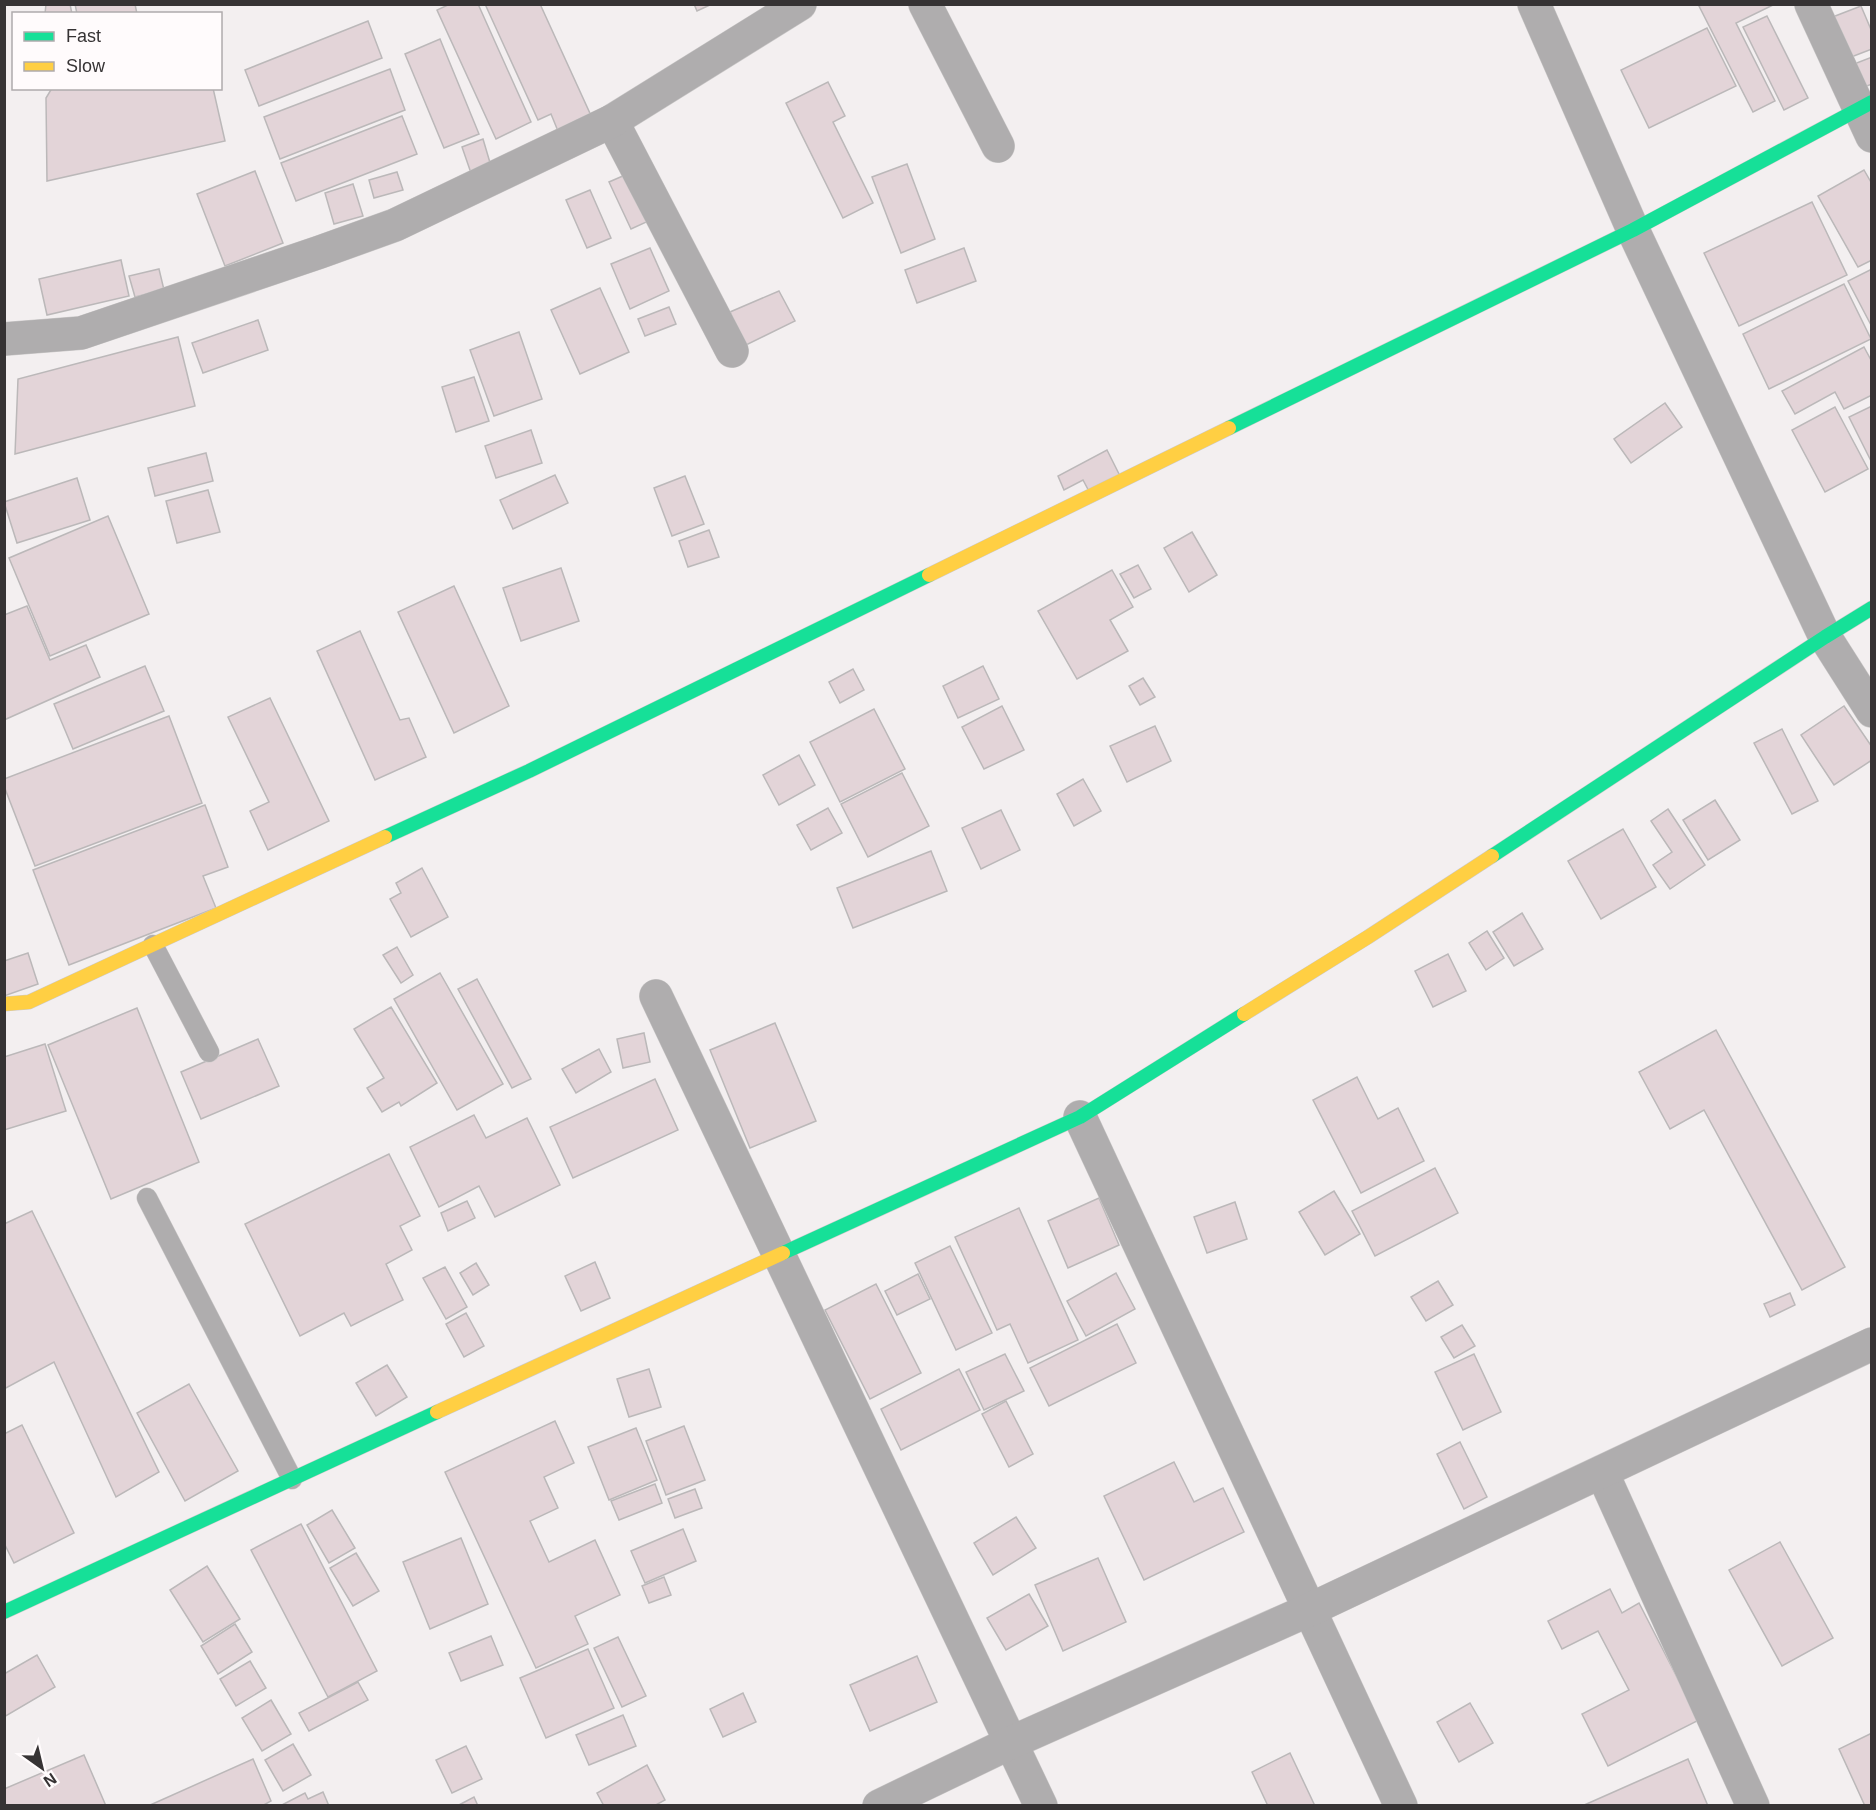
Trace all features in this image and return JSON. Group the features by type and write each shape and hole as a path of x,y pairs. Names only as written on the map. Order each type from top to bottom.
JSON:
{"street":[{"path":"4,339 81,333 395,225 612,121 800,4"},
{"path":"925,4 998,146"},
{"path":"1534,4 1633,230 1825,637 1872,711"},
{"path":"4,1004 29,1002 529,771 1867,116 1811,4"},
{"path":"612,121 732,351"},
{"path":"4,1612 1080,1117 1368,938 1872,608"},
{"path":"656,996 1041,1806"},
{"path":"1080,1117 1401,1806"},
{"path":"879,1806 1010,1743 1309,1610 1872,1344"},
{"path":"1602,1472 1753,1806"}],"lane":[{"path":"153,945 209,1052"},
{"path":"147,1198 292,1479"}],"building":[{"path":"46,4 70,4 72,12 45,12"},
{"path":"75,4 135,4 137,12 77,12"},
{"path":"450,4 478,4 531,122 496,139 437,10"},
{"path":"485,4 540,4 593,120 560,136 551,114 538,120"},
{"path":"694,4 712,4 697,11"},
{"path":"1703,4 1775,4 1736,23 1775,101 1753,112 1699,6"},
{"path":"1861,6 1872,32 1872,49 1846,59 1830,18"},
{"path":"1767,16 1808,98 1784,110 1743,27"},
{"path":"368,21 382,58 259,106 245,70"},
{"path":"1707,28 1736,86 1649,128 1621,70"},
{"path":"440,39 479,134 444,148 405,54"},
{"path":"1872,57 1872,84 1859,89 1849,66"},
{"path":"390,69 405,110 280,159 264,117"},
{"path":"828,82 845,116 833,122 873,203 843,218 786,103"},
{"path":"51,90 213,90 225,141 47,181 46,98"},
{"path":"402,116 417,154 296,201 281,163"},
{"path":"483,139 491,166 471,173 462,147"},
{"path":"907,164 935,239 901,253 872,177"},
{"path":"1864,170 1872,184 1872,260 1858,267 1818,196"},
{"path":"255,171 283,243 225,266 197,194"},
{"path":"397,172 403,190 374,198 369,180"},
{"path":"632,172 653,219 631,229 609,182"},
{"path":"353,184 363,216 334,224 325,193"},
{"path":"590,190 611,238 587,248 566,200"},
{"path":"1812,202 1847,275 1739,326 1704,253"},
{"path":"650,248 669,291 630,309 611,264"},
{"path":"964,248 976,281 917,303 905,270"},
{"path":"121,260 129,296 47,315 39,279"},
{"path":"159,269 164,290 135,297 129,276"},
{"path":"1872,269 1872,327 1848,281"},
{"path":"1844,284 1871,339 1769,389 1743,334"},
{"path":"600,288 629,352 580,374 551,310"},
{"path":"779,291 795,321 744,346 730,312"},
{"path":"669,307 676,324 645,336 638,319"},
{"path":"258,320 268,350 203,373 192,343"},
{"path":"519,332 542,399 494,416 470,350"},
{"path":"178,337 195,406 15,454 18,379"},
{"path":"1864,347 1872,362 1872,395 1844,409 1835,392 1795,414 1782,391"},
{"path":"474,377 489,421 456,432 442,387"},
{"path":"1665,403 1682,427 1631,463 1614,439"},
{"path":"1872,406 1872,463 1849,417"},
{"path":"1835,407 1868,469 1825,492 1792,430"},
{"path":"531,430 542,463 496,478 485,446"},
{"path":"1107,450 1122,480 1091,495 1083,480 1064,490 1058,476"},
{"path":"206,453 213,481 155,496 148,468"},
{"path":"555,475 568,503 513,529 500,500"},
{"path":"685,476 704,524 672,536 654,488"},
{"path":"77,478 90,520 17,543 4,502"},
{"path":"208,490 220,532 177,543 166,501"},
{"path":"108,516 149,614 50,656 9,558"},
{"path":"709,530 719,557 688,567 679,541"},
{"path":"1192,532 1217,575 1189,592 1164,548"},
{"path":"1138,565 1151,589 1134,598 1120,574"},
{"path":"561,568 579,621 521,641 503,588"},
{"path":"1112,570 1133,607 1110,620 1128,651 1077,679 1038,611"},
{"path":"454,586 509,706 454,733 398,612"},
{"path":"27,606 50,660 86,645 100,677 4,720 4,615"},
{"path":"360,631 400,720 409,718 426,757 375,780 317,651"},
{"path":"145,666 164,711 73,749 54,704"},
{"path":"983,666 999,699 958,718 943,686"},
{"path":"853,669 864,690 840,703 829,682"},
{"path":"1143,678 1155,697 1140,705 1129,686"},
{"path":"270,698 329,821 268,850 250,811 269,802 228,717"},
{"path":"1002,706 1024,750 984,769 962,727"},
{"path":"1844,706 1872,747 1872,760 1834,785 1801,735"},
{"path":"874,709 905,769 840,802 810,742"},
{"path":"169,716 202,803 35,866 4,786 4,779"},
{"path":"1155,726 1171,761 1127,782 1110,746"},
{"path":"1782,729 1818,801 1792,814 1754,743"},
{"path":"799,755 815,785 779,805 763,775"},
{"path":"902,773 929,826 868,857 841,804"},
{"path":"1083,779 1101,811 1074,826 1057,794"},
{"path":"1715,800 1740,840 1708,860 1683,820"},
{"path":"205,805 228,867 203,876 216,908 69,965 33,870"},
{"path":"828,808 842,833 811,850 797,825"},
{"path":"1668,809 1705,865 1670,889 1653,865 1672,852 1651,821"},
{"path":"1001,810 1020,850 981,869 962,828"},
{"path":"1623,829 1656,887 1601,919 1568,861"},
{"path":"931,851 947,891 853,928 837,888"},
{"path":"422,868 448,917 411,937 390,899 401,893 396,883"},
{"path":"1522,913 1543,949 1514,966 1493,932"},
{"path":"1487,931 1504,958 1486,970 1469,943"},
{"path":"397,947 413,975 401,983 383,955"},
{"path":"28,953 38,984 4,996 4,961"},
{"path":"1448,954 1466,991 1433,1007 1415,971"},
{"path":"440,973 503,1084 457,1110 394,999"},
{"path":"477,979 531,1079 512,1088 458,989"},
{"path":"391,1007 437,1083 401,1106 399,1102 382,1112 367,1088 384,1078 354,1029"},
{"path":"137,1008 199,1162 111,1199 48,1045"},
{"path":"775,1023 816,1121 750,1148 710,1050"},
{"path":"1716,1030 1845,1267 1802,1290 1704,1110 1670,1129 1639,1072"},
{"path":"644,1033 650,1062 623,1068 617,1039"},
{"path":"258,1039 279,1086 201,1119 181,1072"},
{"path":"45,1044 66,1111 4,1130 4,1057"},
{"path":"599,1049 611,1072 576,1093 562,1069"},
{"path":"1357,1077 1378,1119 1398,1108 1424,1161 1361,1193 1313,1100"},
{"path":"655,1079 678,1130 573,1178 550,1127"},
{"path":"474,1115 486,1138 527,1118 560,1185 495,1217 479,1186 439,1207 410,1147"},
{"path":"389,1154 420,1216 400,1226 412,1250 386,1264 403,1300 351,1326 344,1313 300,1336 245,1224"},
{"path":"1435,1168 1458,1213 1375,1256 1352,1211"},
{"path":"1334,1191 1360,1234 1325,1255 1299,1212"},
{"path":"1099,1198 1119,1245 1068,1268 1048,1221"},
{"path":"467,1201 475,1218 448,1231 441,1213"},
{"path":"1235,1202 1247,1239 1207,1253 1194,1217"},
{"path":"1019,1208 1078,1340 1028,1363 1010,1324 997,1330 955,1237"},
{"path":"32,1211 159,1472 116,1497 54,1362 4,1389 4,1224"},
{"path":"950,1246 992,1333 956,1350 915,1263"},
{"path":"595,1262 610,1298 581,1311 565,1276"},
{"path":"476,1263 489,1285 473,1295 460,1273"},
{"path":"445,1267 467,1307 446,1319 423,1278"},
{"path":"1116,1273 1135,1309 1086,1336 1067,1301"},
{"path":"918,1274 930,1299 897,1315 885,1291"},
{"path":"1438,1281 1453,1305 1426,1321 1411,1297"},
{"path":"876,1284 921,1373 870,1399 825,1310"},
{"path":"1790,1293 1795,1305 1770,1317 1764,1304"},
{"path":"466,1313 484,1346 464,1357 446,1324"},
{"path":"1117,1324 1136,1363 1049,1406 1030,1368"},
{"path":"1462,1325 1475,1346 1454,1358 1441,1337"},
{"path":"1005,1354 1024,1391 984,1410 966,1372"},
{"path":"1474,1354 1501,1412 1463,1430 1435,1372"},
{"path":"387,1365 407,1397 376,1416 356,1383"},
{"path":"649,1369 661,1407 629,1417 617,1379"},
{"path":"959,1369 980,1410 901,1450 881,1409"},
{"path":"189,1384 238,1471 185,1501 137,1413"},
{"path":"1006,1401 1033,1454 1009,1467 982,1414"},
{"path":"555,1421 574,1463 544,1477 558,1508 530,1521 549,1562 595,1540 620,1595 575,1616 588,1644 536,1668 445,1472"},
{"path":"22,1425 74,1533 14,1563 4,1543 4,1434"},
{"path":"684,1426 705,1480 666,1495 646,1441"},
{"path":"636,1428 657,1480 609,1500 588,1447"},
{"path":"1460,1442 1487,1497 1464,1509 1437,1454"},
{"path":"1174,1462 1194,1502 1223,1488 1244,1532 1144,1580 1104,1496"},
{"path":"655,1484 662,1503 619,1520 611,1501"},
{"path":"695,1489 702,1508 675,1518 668,1499"},
{"path":"332,1510 355,1548 329,1563 307,1525"},
{"path":"1016,1517 1036,1548 993,1575 974,1543"},
{"path":"301,1524 377,1671 328,1697 251,1550"},
{"path":"683,1529 696,1561 645,1583 631,1551"},
{"path":"461,1538 488,1604 430,1629 403,1562"},
{"path":"1780,1542 1833,1638 1782,1666 1729,1570"},
{"path":"356,1553 379,1591 353,1606 330,1568"},
{"path":"1098,1558 1126,1622 1063,1651 1035,1585"},
{"path":"207,1566 240,1619 203,1642 170,1590"},
{"path":"664,1577 671,1595 649,1603 642,1586"},
{"path":"1610,1589 1622,1613 1639,1603 1699,1720 1608,1766 1582,1714 1629,1690 1598,1631 1562,1649 1548,1621"},
{"path":"1029,1594 1048,1626 1006,1650 987,1618"},
{"path":"235,1624 252,1652 218,1674 201,1646"},
{"path":"491,1636 503,1665 461,1681 449,1653"},
{"path":"618,1637 646,1696 622,1707 594,1648"},
{"path":"588,1649 614,1708 546,1738 520,1678"},
{"path":"37,1655 55,1687 4,1717 4,1674"},
{"path":"917,1656 937,1702 870,1731 850,1685"},
{"path":"250,1661 266,1688 236,1706 220,1679"},
{"path":"358,1682 368,1700 309,1731 299,1713"},
{"path":"743,1693 756,1722 723,1737 710,1709"},
{"path":"271,1700 291,1734 262,1751 242,1718"},
{"path":"1470,1703 1493,1743 1459,1762 1437,1722"},
{"path":"623,1715 636,1746 589,1765 576,1735"},
{"path":"1872,1733 1872,1806 1865,1806 1839,1749"},
{"path":"293,1744 311,1775 283,1791 265,1760"},
{"path":"466,1746 482,1779 452,1793 436,1760"},
{"path":"1290,1753 1315,1806 1268,1806 1252,1772"},
{"path":"84,1755 106,1806 4,1806 4,1789"},
{"path":"253,1759 271,1801 262,1806 148,1806"},
{"path":"1688,1759 1708,1806 1582,1806 1643,1779"},
{"path":"647,1765 665,1800 654,1806 604,1806 597,1793"},
{"path":"323,1792 329,1806 280,1806 305,1793 308,1799"},
{"path":"474,1797 478,1806 457,1806"}],"traffic: fast":[{"path":"1229,428 1633,230 1872,102"},
{"path":"385,837 529,771 929,575"},
{"path":"1492,856 1872,608"},
{"path":"783,1253 1080,1117 1244,1014"},
{"path":"4,1612 437,1412"}],"traffic: slow":[{"path":"929,575 1229,428"},
{"path":"4,1004 29,1002 385,837"},
{"path":"1244,1014 1492,856"},
{"path":"437,1412 783,1253"}]}
